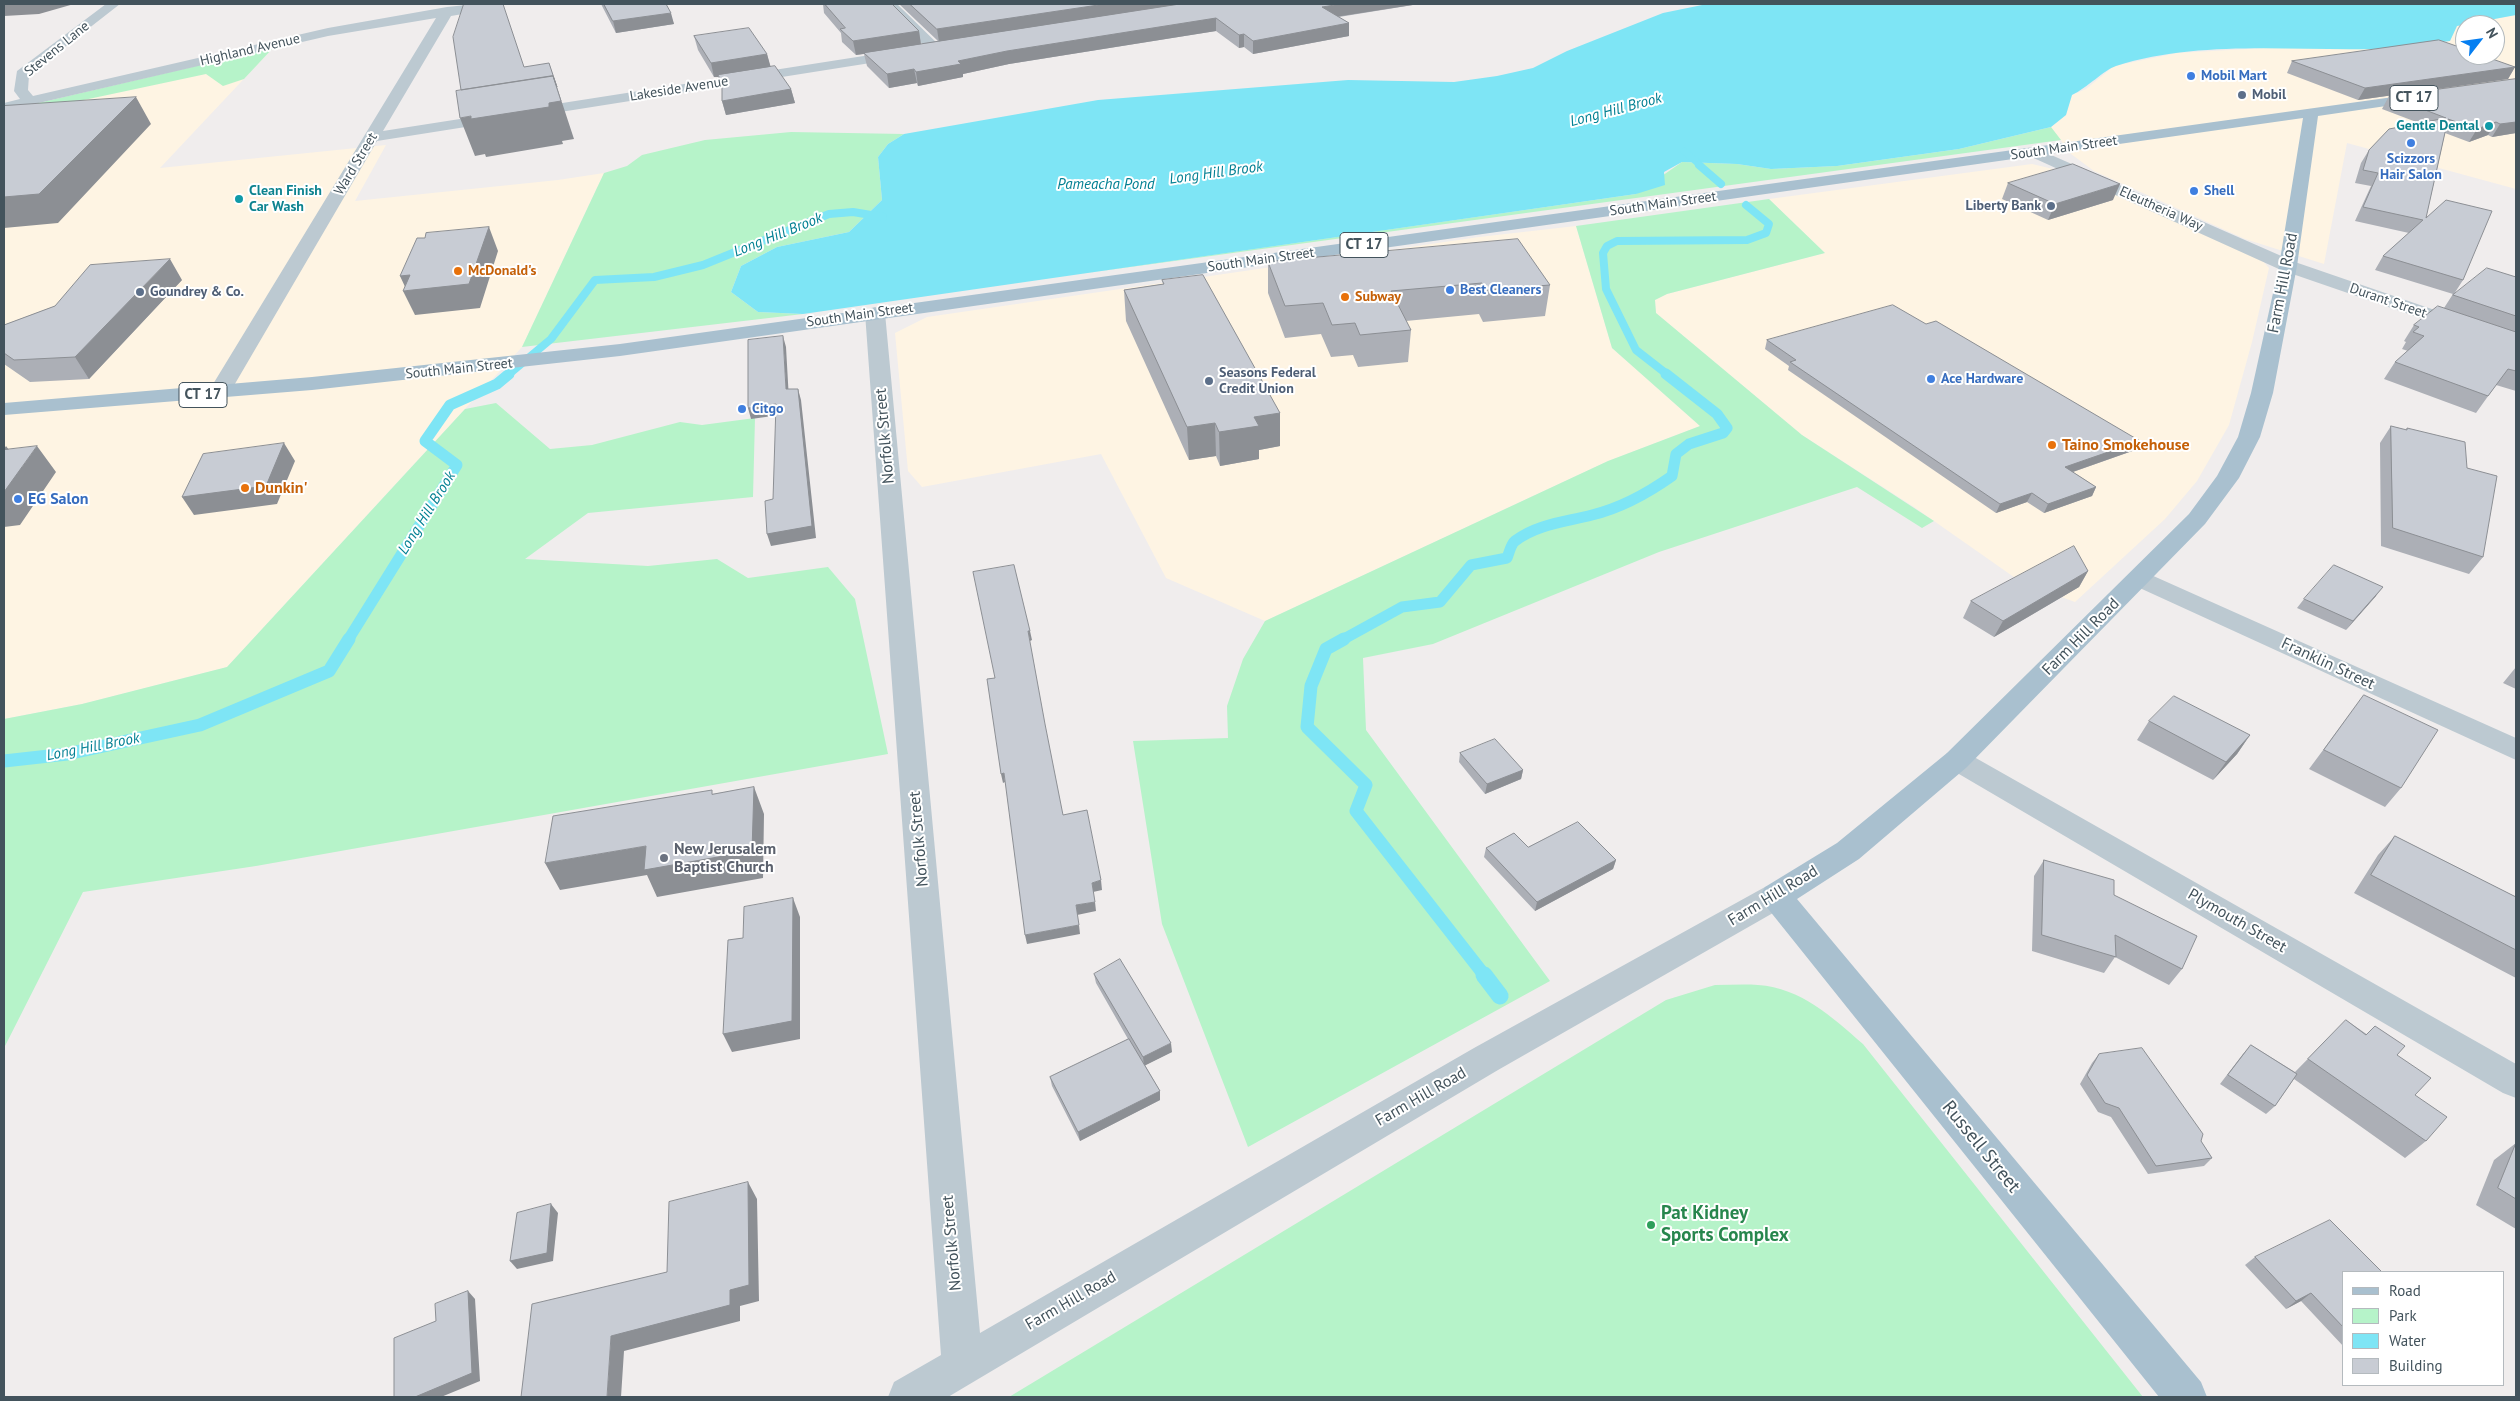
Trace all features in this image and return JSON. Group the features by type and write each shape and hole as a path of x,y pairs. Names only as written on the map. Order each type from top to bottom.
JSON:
{"main road":[{"name":"South Main Street","path":"4,409 218,394 494,366 620,350 2433,96"},
{"name":"Farm Hill Road","path":"1776,896 1848,851 1957,760 2197,519 2228,478 2249,437 2262,393 2288,266 2311,113"},
{"name":"Russell Street","path":"1776,896 2186,1397"}],"street":[{"name":"Stevens Lane","path":"30,101 21,91 22,74 114,4"},
{"name":"Highland Avenue","path":"4,107 328,32 497,4"},
{"name":"Lakeside Avenue","path":"373,138 940,48 890,4"},
{"name":"Ward Street","path":"218,394 373,138 447,11"},
{"name":"Eleutheria Way","path":"2033,152 2288,266"},
{"name":"Durant Street","path":"2288,266 2516,345"},
{"name":"Norfolk Street","path":"875,313 962,1366"},
{"name":"Franklin Street","path":"2140,578 2516,750"},
{"name":"Plymouth Street","path":"1957,760 2516,1082"},
{"name":"Farm Hill Road","path":"909,1397 1486,1059 1776,896"}],"shaded area":[{"path":"2516,15 2516,189 2347,143 2324,264 2245,239 2094,171 2071,154 2051,127 2066,115 2072,95 2086,89 2114,66 2177,53 2283,47 2376,49 2450,41 2455,30 2455,65 2505,65 2505,17"},
{"path":"273,48 160,168 386,145 355,201 558,180 604,173 522,347 227,667 82,704 4,719 4,111"},
{"path":"2032,164 2070,173 2262,260 2269,268 2252,342 2229,425 2197,481 2165,519 2075,602 2021,582 1914,507 1802,435 1656,313 1655,300 1667,294 1825,253 1769,199"},
{"path":"1576,226 1612,348 1700,426 1608,461 1265,621 1166,578 1101,454 922,487 908,471 895,333 927,317 1479,237"}],"green space":[{"path":"273,48 244,79 223,86 206,74 4,117 4,111"},
{"path":"2051,127 2061,140 1079,274 1636,194 1682,162 1737,164 1771,169 1837,166 1959,149"},
{"path":"791,132 904,134 888,144 878,157 882,200 849,232 777,247 741,266 731,292 758,312 803,314 522,347 604,173 627,166 642,155 705,140"},
{"path":"1769,199 1825,253 1667,294 1655,300 1656,313 1802,435 1934,521 1922,528 1857,487 1659,552 1433,644 1363,658 1366,730 1550,981 1248,1147 1162,924 1133,741 1228,738 1227,706 1243,659 1265,621 1608,461 1700,426 1612,348 1576,226"},
{"path":"496,403 550,449 592,445 680,422 702,425 755,418 753,497 588,513 525,559 648,566 717,559 748,578 828,567 855,599 888,754 256,866 83,892 4,1048 4,719 82,704 227,667 465,409"},
{"name":"Pat Kidney Sports Complex","path":"1715,985 1758,985 1774,987 1788,992 1802,998 1827,1014 1863,1044 2143,1397 1009,1397 1666,1000"}],"water":[{"name":"Pameacha Pond","path":"1707,4 2516,4 2516,15 2505,17 2505,15 2455,15 2455,30 2450,41 2374,49 2212,50 2147,58 2116,66 2072,95 2066,115 2051,127 1959,149 1837,166 1771,169 1737,164 1682,162 1664,172 1665,185 1636,194 803,314 758,312 731,292 741,266 777,247 849,232 882,200 878,157 888,144 904,134 1098,100 1348,80 1454,82 1497,76 1533,68 1567,51 1663,13"}],"building":[{"path":"464,4 503,4 524,67 549,63 557,87 553,76 461,90 453,37"},
{"path":"604,4 666,4 671,13 613,21"},
{"path":"825,4 892,4 919,31 853,41 840,29 845,28"},
{"path":"910,4 1105,4 937,29"},
{"path":"1180,4 1341,4 1322,7 1349,23 1253,41 1244,34 1239,35 1216,18 1007,51 958,61 961,64 916,72 914,69 887,74 864,53"},
{"path":"749,28 767,54 711,63 694,36"},
{"path":"2439,40 2455,46 2455,65 2505,65 2505,63 2515,67 2365,88 2292,61"},
{"path":"775,66 791,89 722,101 722,82 718,75"},
{"path":"553,76 561,101 549,103 549,107 471,119 471,116 460,118 456,91"},
{"path":"2516,79 2516,122 2500,124 2496,122 2477,129 2448,119 2426,218 2446,200 2492,211 2463,280 2383,256 2423,220 2363,207 2378,173 2363,170 2369,150 2389,129 2446,118 2389,96"},
{"path":"136,97 39,194 4,197 4,106"},
{"path":"2073,164 2120,184 2055,204 2008,183"},
{"path":"489,227 469,284 403,291 410,275 400,276 417,238 425,238 426,233"},
{"path":"1518,239 1550,285 1487,290 1482,283 1391,291 1411,330 1360,335 1355,323 1332,325 1323,303 1285,306 1268,262"},
{"path":"170,259 75,357 14,360 4,353 4,325 55,306 90,265"},
{"path":"2487,268 2516,277 2516,316 2453,295"},
{"path":"1203,275 1280,413 1254,417 1259,426 1219,432 1215,423 1187,427 1124,290 1164,284 1162,280"},
{"path":"1893,305 1926,324 1936,321 2140,441 2065,467 2096,487 2048,504 2032,493 2000,504 1790,362 1796,360 1767,340"},
{"path":"2438,306 2516,332 2516,371 2508,369 2488,396 2395,362 2424,336 2413,332 2419,327 2414,325"},
{"path":"783,336 786,389 798,389 812,526 767,534 765,501 773,499 776,404 748,408 748,340"},
{"path":"2391,426 2465,442 2467,468 2497,476 2483,557 2393,528"},
{"path":"284,443 266,486 182,497 203,454"},
{"path":"37,446 4,492 4,450"},
{"path":"2074,546 2088,571 2003,621 1971,601"},
{"path":"1014,565 1030,631 1028,631 1063,815 1087,810 1101,880 1092,883 1095,902 1076,905 1079,925 1025,935 1004,773 1001,774 987,679 995,678 973,572"},
{"path":"2334,565 2383,587 2353,621 2304,599"},
{"path":"2364,695 2438,730 2401,788 2324,750"},
{"path":"2174,696 2250,735 2226,762 2149,721"},
{"path":"1495,739 1523,770 1487,784 1460,753"},
{"path":"754,787 752,851 644,870 646,846 545,863 553,816 712,790 712,794"},
{"path":"1578,822 1616,860 1537,902 1486,848 1514,833 1528,847"},
{"path":"2395,836 2516,897 2516,950 2371,875"},
{"path":"2044,860 2114,880 2114,895 2197,936 2182,969 2115,935 2116,957 2042,935"},
{"path":"793,898 792,1021 723,1034 728,940 743,938 744,907"},
{"path":"1120,959 1171,1043 1143,1057 1094,974"},
{"path":"2346,1020 2366,1035 2375,1026 2405,1046 2397,1055 2431,1078 2415,1095 2447,1117 2426,1141 2308,1059"},
{"path":"1129,1039 1160,1091 1078,1132 1050,1077"},
{"path":"2251,1045 2297,1074 2275,1106 2228,1075"},
{"path":"2142,1048 2203,1134 2201,1141 2212,1158 2156,1166 2119,1108 2105,1103 2087,1075 2099,1054"},
{"path":"2516,1143 2516,1199 2498,1188"},
{"path":"748,1182 749,1285 730,1290 730,1305 611,1336 607,1397 521,1397 532,1304 667,1272 669,1202"},
{"path":"551,1204 547,1253 510,1261 517,1213"},
{"path":"2330,1220 2381,1271 2342,1271 2342,1326 2311,1293 2296,1301 2255,1257"},
{"path":"468,1291 472,1373 415,1397 394,1397 394,1338 436,1321 435,1304"}],"waterway":[{"path":"1684,151 1701,166"},
{"path":"1699,165 1721,184"},
{"path":"1668,375 1636,350 1606,289 1603,253 1607,246 1617,241 1747,240 1766,233 1769,224 1746,205"},
{"name":"Long Hill Brook","path":"508,375 551,339 595,280 654,277 703,265 829,214 853,212 883,217"},
{"name":"Long Hill Brook","path":"348,640 457,465 425,441 450,405 497,384 509,374"},
{"path":"1342,640 1402,607 1440,602 1471,565 1507,558 1511,546 1524,535 1542,527 1592,515 1624,504 1672,476 1676,454 1689,444 1723,433 1727,428 1717,414 1666,374"},
{"name":"Long Hill Brook","path":"4,761 67,754 200,725 329,671 349,639"},
{"path":"1344,639 1326,649 1311,686 1307,727 1366,785 1356,811 1485,976"},
{"path":"1484,975 1500,996"}],"place":[{"name":"Mobil Mart","path":"2191,76"},
{"name":"Mobil","path":"2242,95"},
{"name":"Gentle Dental","path":"2489,126"},
{"name":"Scizzors Hair Salon","path":"2411,143"},
{"name":"Shell","path":"2194,191"},
{"name":"Clean Finish Car Wash","path":"239,199"},
{"name":"Liberty Bank","path":"2051,206"},
{"name":"McDonald's","path":"458,271"},
{"name":"Best Cleaners","path":"1450,290"},
{"name":"Goundrey & Co.","path":"140,292"},
{"name":"Subway","path":"1345,297"},
{"name":"Ace Hardware","path":"1931,379"},
{"name":"Seasons Federal Credit Union","path":"1209,381"},
{"name":"Citgo","path":"742,409"},
{"name":"Taino Smokehouse","path":"2052,445"},
{"name":"Dunkin'","path":"245,488"},
{"name":"EG Salon","path":"18,499"},
{"name":"New Jerusalem Baptist Church","path":"664,858"},
{"name":"Pat Kidney Sports Complex","path":"1651,1225"}]}
